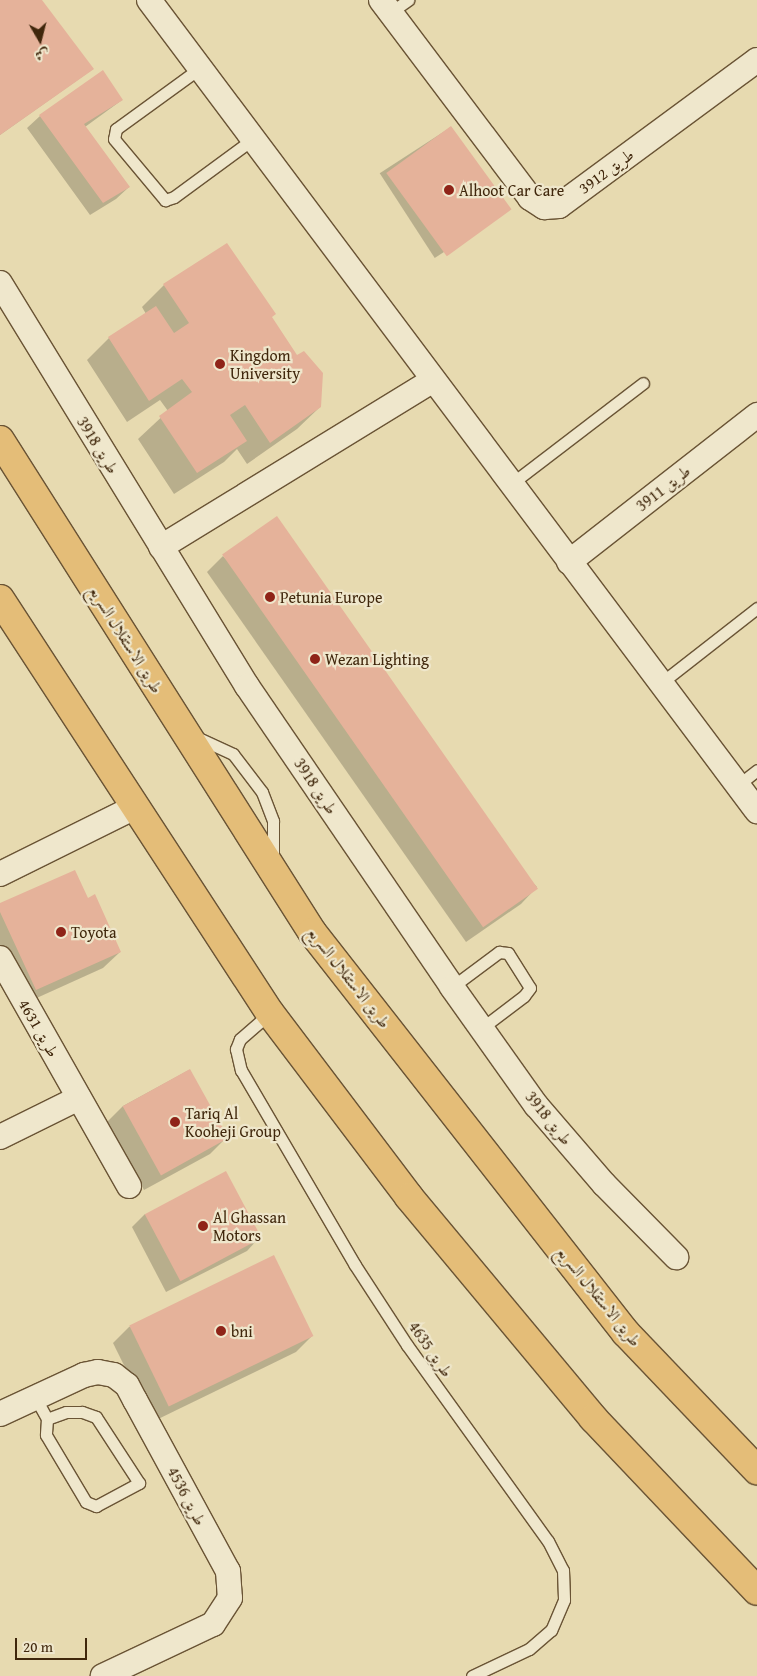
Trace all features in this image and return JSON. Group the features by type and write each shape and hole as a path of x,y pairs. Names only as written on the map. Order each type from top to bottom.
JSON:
{"main road":[{"name":"طريق الاستقلال السريع","path":"0,440 312,932 626,1333 757,1470"},
{"path":"0,599 133,808 270,1014 409,1197 593,1418 754,1585"}],"street":[{"path":"149,0 432,381 757,811"},
{"name":"طريق 3912","path":"393,4 530,198 544,207 559,206 757,60"},
{"name":"طريق 3918","path":"0,283 247,686 452,987 483,1027 536,1105 604,1184 676,1257"},
{"path":"161,547 432,381"},
{"name":"طريق 3911","path":"569,562 757,415"},
{"path":"0,874 133,808"},
{"name":"طريق 4631","path":"0,958 129,1186"},
{"path":"0,1137 79,1098"},
{"name":"طريق 4536","path":"0,1414 84,1375 98,1372 114,1375 127,1385 228,1572 230,1598 213,1624 103,1676"}],"lane":[{"path":"200,68 116,129 114,139 165,200 170,200 252,138"},
{"path":"511,484 643,383"},
{"path":"661,683 757,608"},
{"path":"738,785 757,770"},
{"path":"452,987 499,952 508,953 530,988 524,996 483,1027"},
{"name":"طريق 4635","path":"270,1014 240,1039 236,1049 241,1070 355,1265 407,1345 548,1541 563,1570 564,1600 551,1630 529,1649 472,1676"},
{"path":"35,1398 47,1419 46,1435 86,1502 96,1506 139,1483 96,1417 82,1412 66,1412 47,1419"}],"building":[{"path":"0,0 42,0 94,69 0,135"},
{"path":"103,70 123,100 84,124 130,187 103,203 39,115"},
{"name":"Alhoot Car Care","path":"451,126 512,209 447,256 386,173"},
{"name":"Kingdom University","path":"227,243 276,314 272,317 297,355 304,351 323,373 321,407 270,443 245,405 230,415 247,441 197,473 159,416 192,392 182,379 149,401 108,337 156,306 174,333 189,323 163,284"},
{"path":"277,516 538,889 483,927 222,554"},
{"name":"Toyota","path":"75,870 88,898 95,894 121,952 36,990 0,912 0,903"},
{"name":"Tariq Al Kooheji Group","path":"190,1069 228,1138 161,1175 123,1106"},
{"name":"Al Ghassan Motors","path":"226,1171 262,1238 180,1281 145,1214"},
{"name":"bni","path":"274,1255 313,1336 169,1406 129,1326"}],"place":[{"name":"Alhoot Car Care","path":"449,190"},
{"name":"Kingdom University","path":"220,364"},
{"name":"Petunia Europe","path":"270,597"},
{"name":"Wezan Lighting","path":"315,659"},
{"name":"Toyota","path":"61,932"},
{"name":"Tariq Al Kooheji Group","path":"175,1122"},
{"name":"Al Ghassan Motors","path":"203,1226"},
{"name":"bni","path":"221,1331"}]}
